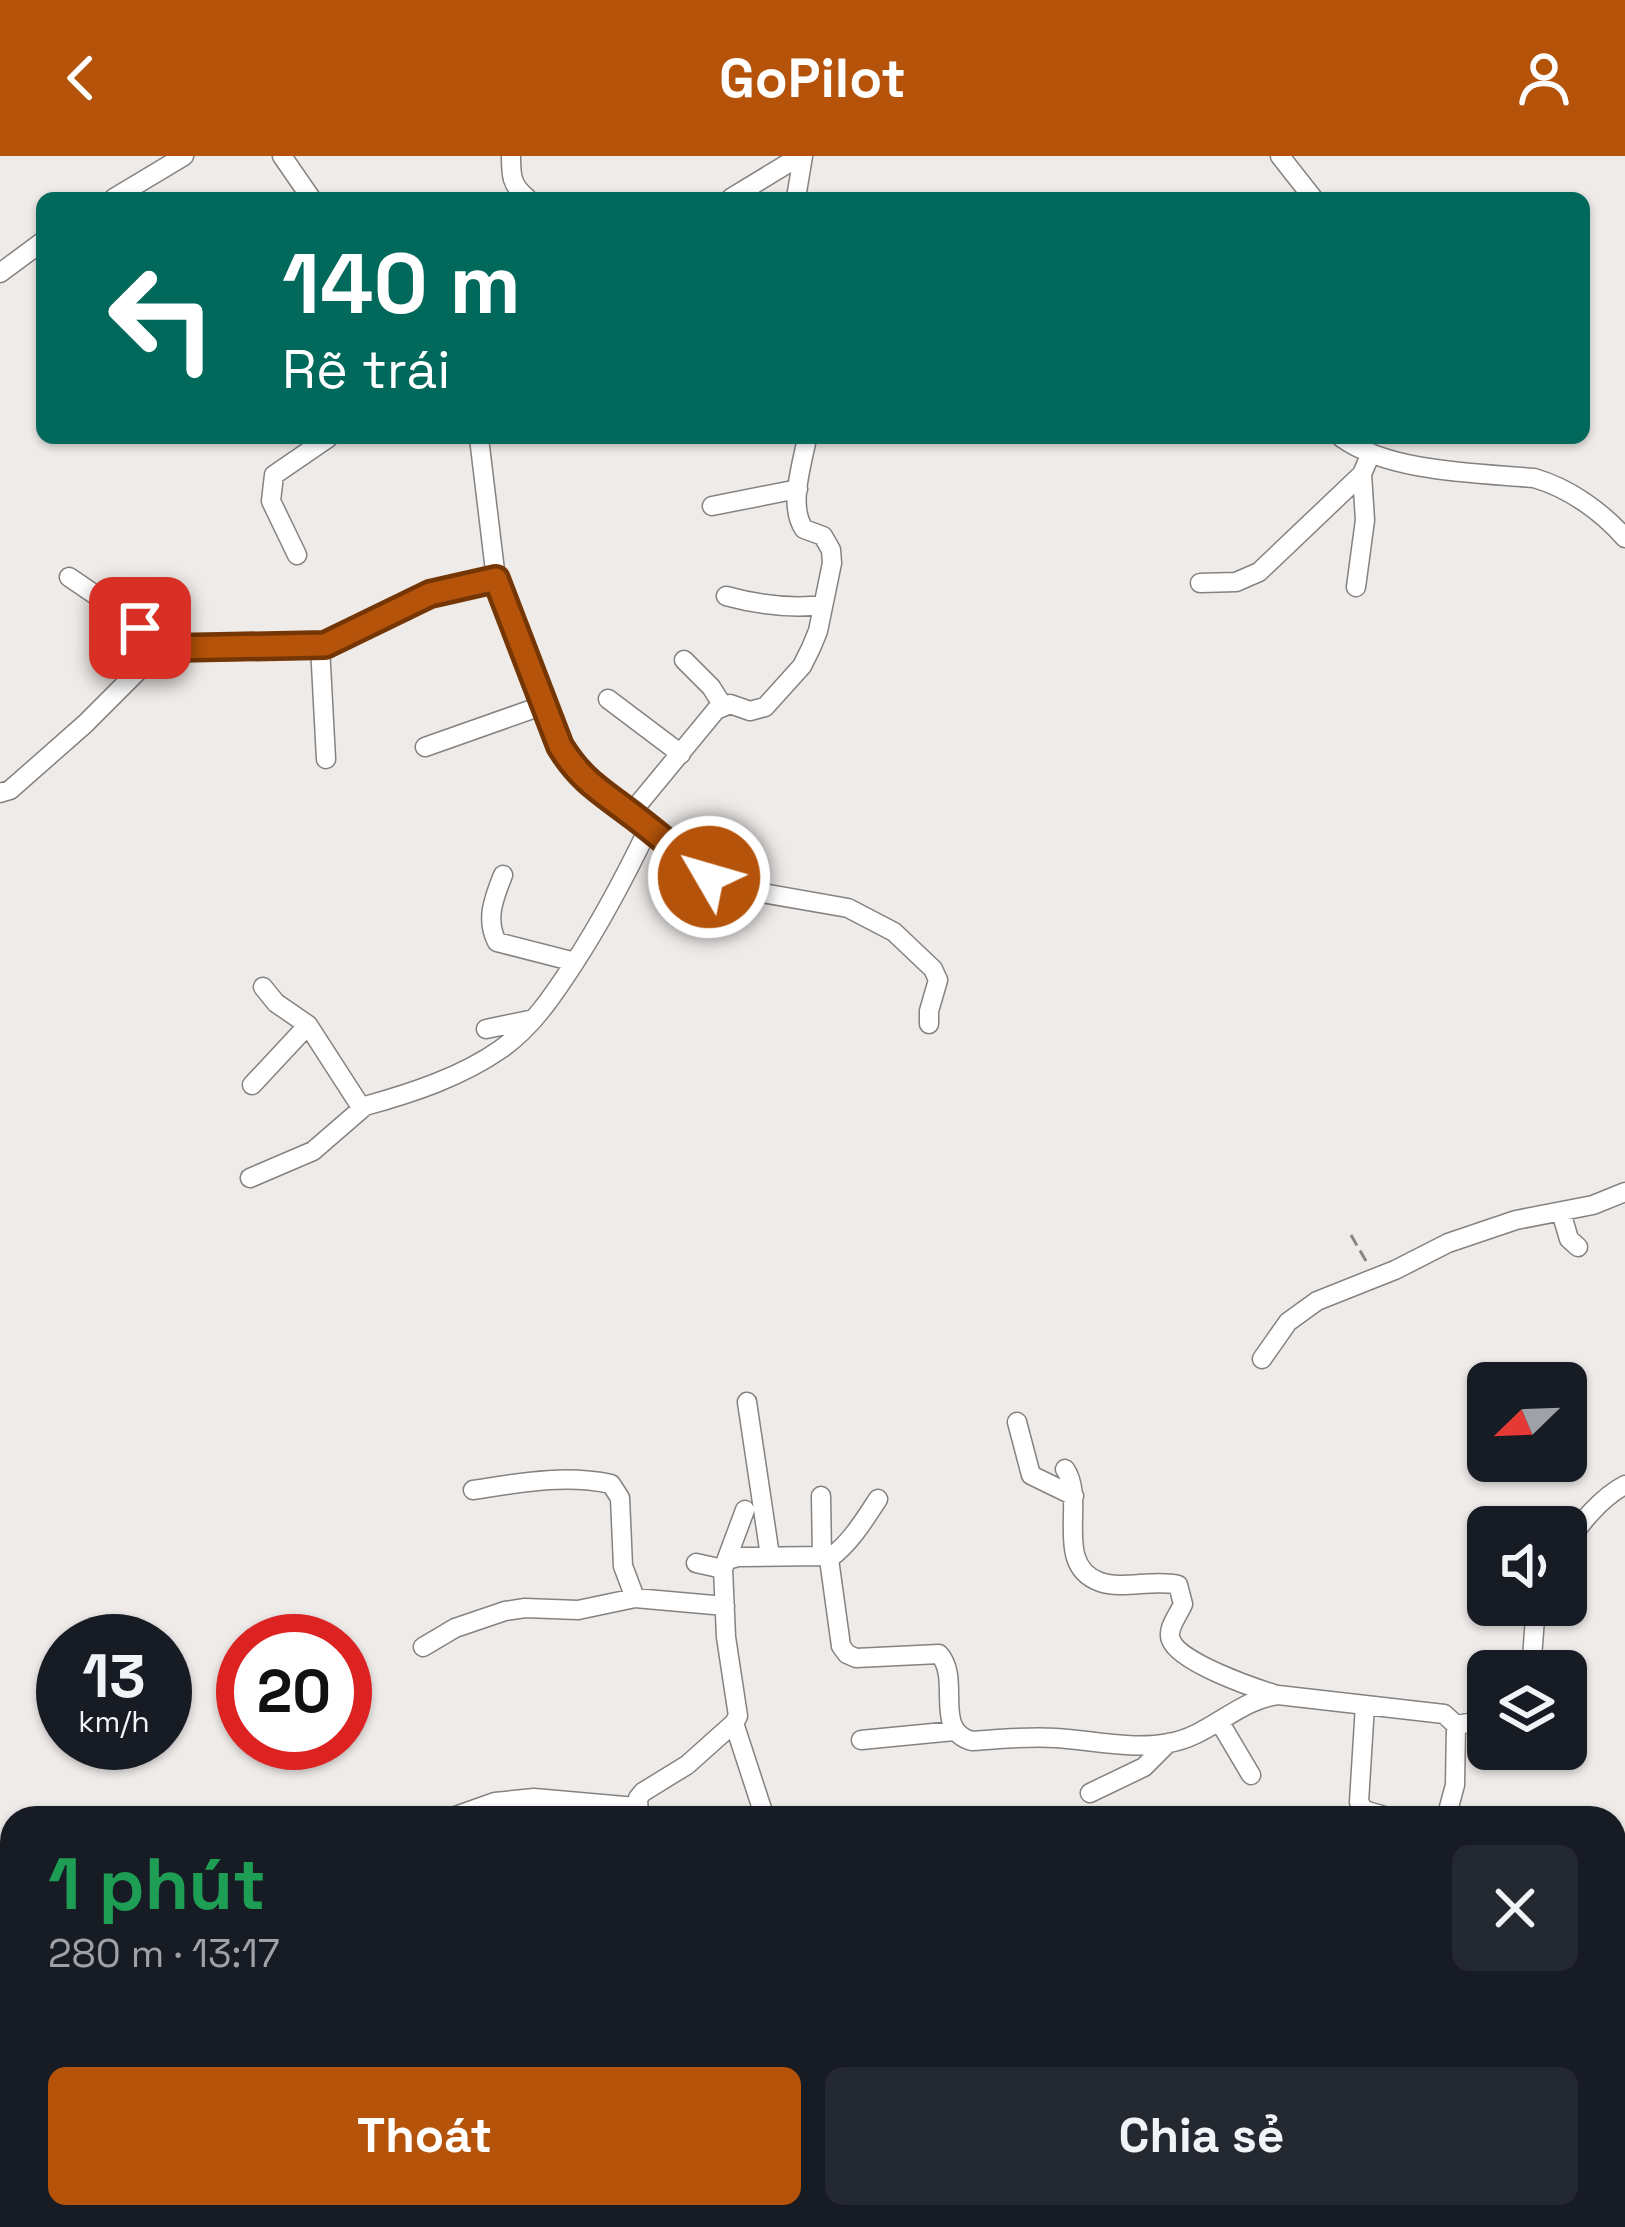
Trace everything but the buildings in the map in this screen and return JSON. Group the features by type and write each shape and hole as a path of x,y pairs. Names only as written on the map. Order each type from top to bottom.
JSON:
{"street":[{"path":"124,192 184,156"},
{"path":"282,156 306,192"},
{"path":"511,156 511,179 518,192"},
{"path":"741,192 801,156"},
{"path":"796,192 801,156"},
{"path":"1280,156 1308,192"},
{"path":"778,171 793,192"},
{"path":"0,273 36,246"},
{"path":"297,555 271,501 274,475 314,444"},
{"path":"480,444 496,579 572,766 587,783 709,877 745,890 848,908 894,932 933,968 938,980 928,1024"},
{"path":"631,813 723,706 750,711 765,707 802,666 818,631 832,563 823,536 800,525 798,489 806,444"},
{"path":"1353,444 1436,470 1550,483 1599,511 1625,538"},
{"path":"1200,583 1236,582 1259,572 1362,474 1370,453"},
{"path":"1356,587 1365,520 1362,474"},
{"path":"712,506 798,489"},
{"path":"69,578 121,606 158,651"},
{"path":"0,793 10,790 85,724 158,651 320,646 430,594 496,579"},
{"path":"726,596 796,609 823,605"},
{"path":"320,646 326,759"},
{"path":"683,660 723,706"},
{"path":"608,699 681,754"},
{"path":"424,747 544,705"},
{"path":"250,1178 314,1150 365,1106 436,1083 504,1048 535,1019 575,962 609,909 649,827"},
{"path":"502,875 490,919 496,942 575,962"},
{"path":"263,987 276,1003 308,1025 359,1104 365,1106"},
{"path":"485,1029 535,1019"},
{"path":"252,1085 308,1025"},
{"path":"1262,1359 1288,1322 1317,1301 1448,1243 1516,1220 1593,1205 1625,1192"},
{"path":"1561,1211 1571,1244 1578,1247"},
{"path":"747,1402 770,1556"},
{"path":"1017,1423 1031,1475 1074,1496"},
{"path":"1066,1468 1073,1480 1071,1532 1082,1569 1102,1583 1178,1585 1183,1604 1169,1636 1172,1644 1204,1667 1278,1695 1444,1714 1456,1725 1455,1785 1449,1806"},
{"path":"473,1490 534,1480 582,1478 610,1484 620,1498 623,1566 634,1598"},
{"path":"1587,1518 1625,1485"},
{"path":"821,1496 841,1646 856,1658 939,1654 949,1668 950,1722 962,1738 1168,1744 1199,1733 1251,1702 1278,1695"},
{"path":"696,1564 726,1565 738,1557 826,1557 844,1548 878,1499"},
{"path":"637,1806 643,1792 687,1765 734,1723 739,1707 726,1637 726,1565 745,1510"},
{"path":"424,1647 455,1628 524,1608 578,1610 634,1598 725,1606"},
{"path":"1362,1806 1365,1705"},
{"path":"1219,1721 1251,1775"},
{"path":"734,1723 761,1806"},
{"path":"1456,1725 1467,1723"},
{"path":"861,1740 954,1731"},
{"path":"1090,1793 1144,1767 1168,1744"},
{"path":"490,1806 534,1798 589,1806"}],"path":[{"path":"1351,1235 1376,1278"}],"route":[{"path":"140,628 158,651 312,647 339,640 430,594 496,579 572,766 587,783 709,877"}]}
